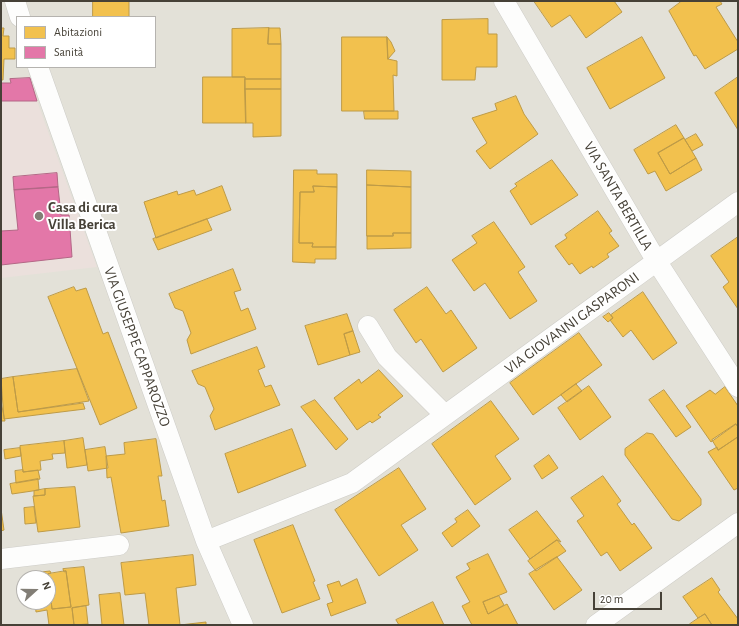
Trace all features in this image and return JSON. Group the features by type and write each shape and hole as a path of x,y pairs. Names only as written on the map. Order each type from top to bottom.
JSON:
{"street":[{"path":"15,1 20,16"},
{"name":"VIA SANTA BERTILLA","path":"504,1 656,262 738,387"},
{"name":"VIA GIUSEPPE CAPPAROZZO","path":"38,68 206,541 243,625"},
{"name":"VIA GIOVANNI GASPARONI","path":"206,541 352,483 738,202"},
{"path":"368,326 387,357 445,415"},
{"path":"596,625 738,523"},
{"path":"1,560 119,545"}],"shaded area":[{"path":"1,1 738,1 738,625 1,625"},
{"name":"Casa di cura Villa Berica","path":"1,101 37,101 97,267 1,278"}],"building: Abitazioni":[{"path":"93,1 129,1 129,16 93,16"},
{"path":"534,1 614,1 622,12 586,38 570,15 552,27"},
{"path":"682,1 720,1 722,4 716,7 738,42 738,49 705,69 696,55 694,56 669,11"},
{"path":"488,19 488,34 497,34 497,67 476,67 475,80 442,80 442,20"},
{"path":"1,28 4,28 3,36 9,36 9,48 15,48 15,59 4,59 3,80 1,80"},
{"path":"269,28 280,28 281,44 268,44"},
{"path":"269,28 268,44 281,44 281,79 245,79 245,77 232,77 232,29"},
{"path":"342,37 387,37 388,59 397,61 397,76 393,75 394,111 342,111"},
{"path":"387,37 395,51 388,59"},
{"path":"642,37 665,78 610,109 587,68"},
{"path":"203,77 245,77 246,123 203,123"},
{"path":"738,77 738,130 715,93"},
{"path":"245,79 281,79 281,89 245,89"},
{"path":"245,89 281,89 281,136 253,137 253,123 246,123"},
{"path":"516,96 524,114 538,134 490,169 476,151 487,143 472,118 497,110 495,104"},
{"path":"364,111 398,111 398,119 365,119"},
{"path":"676,125 684,138 658,153 670,174 696,158 702,170 666,191 655,171 648,174 634,150"},
{"path":"696,134 703,145 692,151 685,140"},
{"path":"684,138 696,158 670,174 658,153"},
{"path":"552,160 578,195 531,225 510,191 517,186 515,184"},
{"path":"294,170 317,170 317,174 337,174 337,187 313,186 314,192 300,192 299,243 313,243 312,247 336,247 336,259 315,259 315,263 293,262"},
{"path":"367,170 411,171 411,187 367,185"},
{"path":"367,185 411,187 411,233 393,233 393,236 367,236"},
{"path":"222,186 231,210 156,238 144,202 177,191 178,195 194,190 196,195"},
{"path":"313,186 337,187 336,247 312,247 313,243 299,243 300,192 314,192"},
{"path":"598,211 612,231 609,233 619,246 607,254 609,257 593,268 592,266 580,274 572,263 569,265 555,246 567,238 565,235"},
{"path":"207,219 212,230 158,250 153,239"},
{"path":"494,222 525,267 518,272 537,301 510,319 485,283 474,291 452,260 477,243 472,236"},
{"path":"393,233 411,233 411,248 367,249 367,236 393,236"},
{"path":"738,237 738,309 723,287 729,282 711,256"},
{"path":"233,269 241,290 234,292 241,311 248,308 256,329 191,354 187,340 191,333 183,311 175,308 169,294"},
{"path":"74,287 76,291 86,288 103,334 108,332 137,408 100,425 48,297"},
{"path":"427,287 446,314 451,310 477,348 443,372 421,339 416,343 394,310"},
{"path":"643,292 677,343 653,360 631,330 623,337 610,320 613,318 611,315"},
{"path":"609,313 613,318 608,322 603,317"},
{"path":"347,314 353,331 344,334 350,355 318,365 305,326"},
{"path":"353,331 360,352 350,355 344,334"},
{"path":"579,333 602,365 533,415 510,383"},
{"path":"257,347 265,367 258,370 265,387 271,385 280,405 215,430 210,416 214,409 205,387 198,384 192,371"},
{"path":"77,369 89,401 18,412 13,377"},
{"path":"379,370 403,396 378,415 381,417 372,423 370,421 357,430 334,398 359,379 361,383"},
{"path":"13,377 18,412 83,403 85,409 4,419 1,379"},
{"path":"576,384 582,391 567,402 561,395"},
{"path":"589,386 611,417 580,440 558,408"},
{"path":"725,387 738,406 738,427 736,424 711,442 686,406 710,390 715,394"},
{"path":"664,390 691,427 676,437 649,400"},
{"path":"315,400 348,439 336,450 301,407"},
{"path":"491,401 519,439 495,456 511,479 475,505 432,444"},
{"path":"1,402 5,421 1,421"},
{"path":"736,424 738,427 738,437 718,450 712,440"},
{"path":"292,429 306,466 238,493 225,454"},
{"path":"647,433 653,434 701,499 701,505 679,521 672,519 625,455 625,449"},
{"path":"738,437 738,488 734,490 708,452 717,447 718,450"},
{"path":"83,438 87,465 67,468 64,441"},
{"path":"156,439 162,476 158,476 162,501 165,500 169,526 121,533 111,477 107,478 106,456 125,454 124,443"},
{"path":"64,441 65,453 52,454 53,459 40,461 41,470 23,472 20,446"},
{"path":"105,447 108,468 88,471 85,450"},
{"path":"20,448 21,456 5,459 4,450"},
{"path":"549,455 558,468 542,479 534,466"},
{"path":"399,468 426,509 401,525 418,550 379,576 335,510"},
{"path":"23,470 23,472 38,470 40,479 16,483 15,471"},
{"path":"603,476 621,501 617,504 632,525 634,523 652,548 620,571 607,552 601,556 577,521 584,516 571,498"},
{"path":"38,479 39,490 12,494 10,484"},
{"path":"75,487 80,527 38,532 33,496 45,495 45,489"},
{"path":"45,489 45,495 34,496 34,491"},
{"path":"34,507 36,523 25,524 24,508"},
{"path":"1,509 4,530 1,531"},
{"path":"468,510 480,526 452,547 442,533 457,522 455,519"},
{"path":"537,511 561,542 557,540 530,559 509,530"},
{"path":"293,525 315,581 313,582 320,599 282,613 254,540"},
{"path":"557,540 566,551 536,571 528,561"},
{"path":"488,554 507,592 483,602 488,614 507,604 518,625 472,625 462,606 470,602 456,577 470,569 467,564"},
{"path":"193,555 196,585 176,588 180,625 149,625 145,593 125,595 121,563"},
{"path":"557,557 582,590 554,610 529,574"},
{"path":"84,567 89,605 72,608 74,625 49,625 47,610 71,607 66,571 64,572 63,569"},
{"path":"66,571 71,607 56,609 56,573"},
{"path":"712,578 720,590 718,592 738,619 738,625 712,625 705,614 698,618 683,597"},
{"path":"357,579 366,603 331,616 327,604 333,602 327,585 339,581 341,586"},
{"path":"120,593 124,625 102,625 99,595"},
{"path":"499,596 504,605 488,614 483,602"},
{"path":"433,602 444,625 399,625 396,620"},
{"path":"86,606 88,624 74,625 72,608"},
{"path":"36,610 47,610 36,612"},
{"path":"705,614 712,625 690,624"},
{"path":"206,622 206,625 180,625"}],"building: Sanità":[{"path":"30,78 37,101 1,101 1,83 11,83 10,79"},
{"path":"57,173 58,187 14,190 13,177"},
{"path":"58,187 61,215 69,215 72,257 1,265 1,231 18,230 14,190"}],"place":[{"name":"Casa di cura Villa Berica","path":"39,216"}]}
